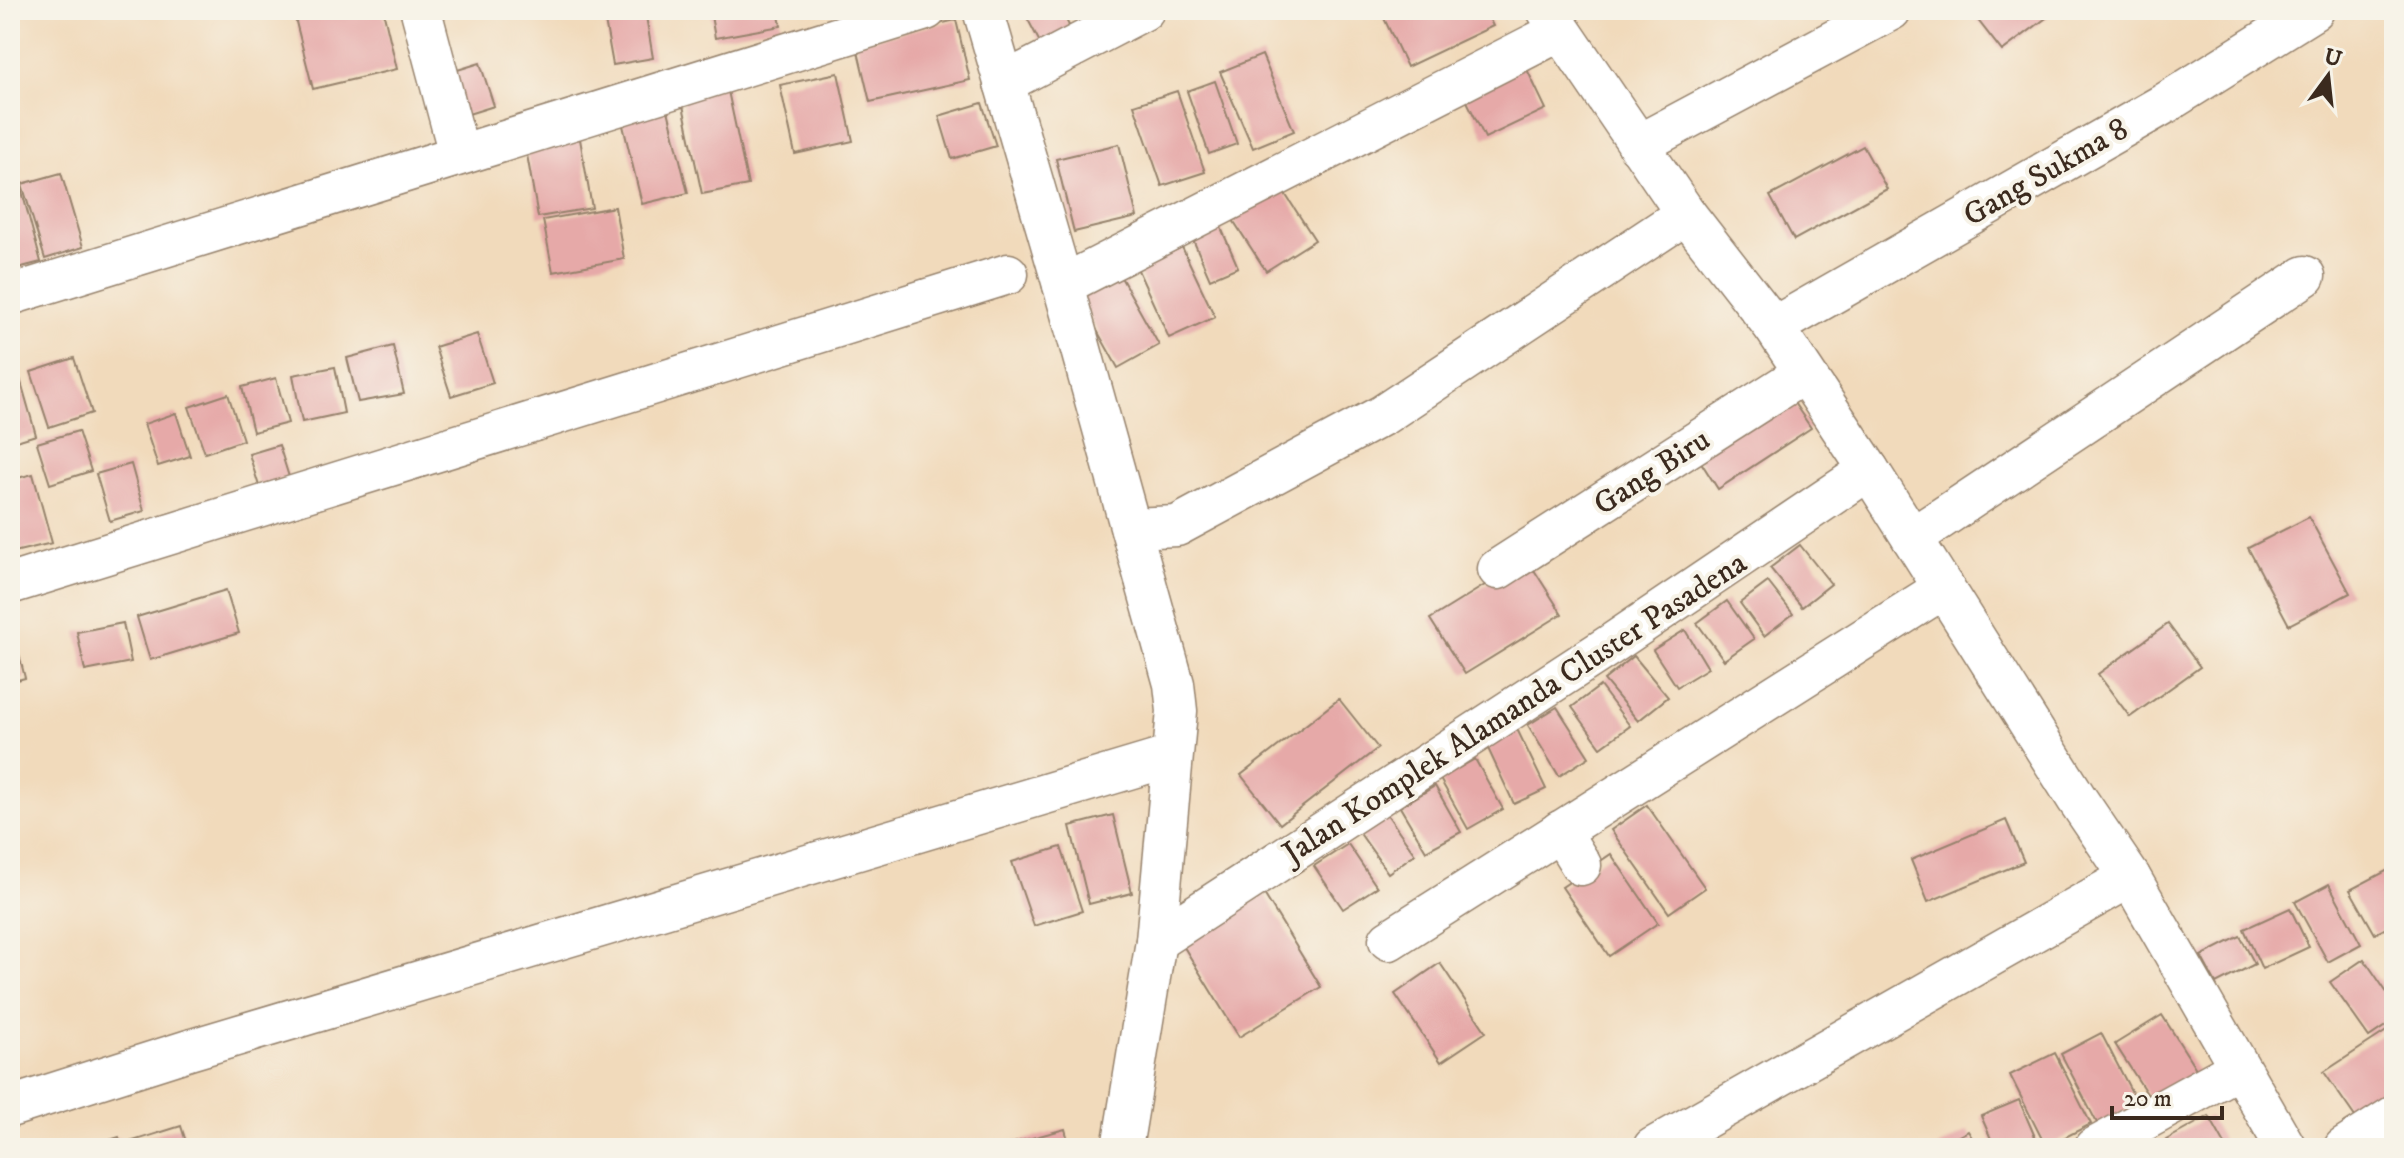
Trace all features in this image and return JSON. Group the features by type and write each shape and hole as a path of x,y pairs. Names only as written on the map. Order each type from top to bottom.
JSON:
{"street":[{"path":"10,295 926,10"},
{"path":"983,10 1174,684 1177,711 1156,941 1122,1148"},
{"path":"1004,83 1144,10"},
{"path":"1638,145 1891,10"},
{"name":"Gang Sukma 8","path":"1774,327 2164,104 2314,10"},
{"path":"421,11 459,154"},
{"path":"1063,285 1554,21 1686,214 1774,327 1869,470 2077,799 2130,877 2286,1148"},
{"path":"1131,528 1177,526 1383,415 1686,214"},
{"path":"10,584 1008,274"},
{"path":"1912,538 2305,276"},
{"name":"Gang Biru","path":"1498,569 1804,373"},
{"name":"Jalan Komplek Alamanda Cluster Pasadena","path":"1156,941 1558,680 1869,470"},
{"path":"1389,940 1944,588"},
{"path":"10,1107 204,1045 1172,756"},
{"path":"1560,831 1581,865"},
{"path":"1653,1148 2130,877"},
{"path":"2094,1148 2239,1068"},
{"path":"2344,1148 2394,1116"}],"building":[{"path":"293,10 383,10 397,69 313,89"},
{"path":"603,10 645,10 653,58 613,65"},
{"path":"710,10 778,10 781,26 715,38"},
{"path":"1023,10 1061,10 1078,43 1048,58"},
{"path":"1485,10 1493,26 1407,67 1381,12"},
{"path":"1970,10 2057,10 2002,51"},
{"path":"956,20 970,80 870,102 856,43"},
{"path":"1262,55 1294,131 1253,148 1220,72"},
{"path":"1522,59 1546,109 1485,138 1461,89"},
{"path":"480,63 494,106 462,116 448,73"},
{"path":"838,73 853,141 795,154 780,85"},
{"path":"1215,81 1237,144 1209,154 1187,91"},
{"path":"727,86 748,185 702,194 681,96"},
{"path":"1177,91 1205,172 1162,186 1134,105"},
{"path":"666,102 688,193 642,204 620,113"},
{"path":"982,103 996,146 952,159 939,116"},
{"path":"580,139 592,208 538,217 526,149"},
{"path":"1119,144 1137,217 1074,232 1056,159"},
{"path":"1863,146 1887,189 1794,240 1770,196"},
{"path":"61,173 83,247 45,259 22,184"},
{"path":"20,184 41,262 10,270 10,187"},
{"path":"1280,186 1315,240 1266,271 1231,217"},
{"path":"615,207 624,259 553,272 543,220"},
{"path":"1219,223 1238,267 1210,279 1191,235"},
{"path":"1182,247 1215,317 1169,338 1137,268"},
{"path":"1117,270 1159,345 1118,368 1076,293"},
{"path":"477,334 493,383 451,396 435,347"},
{"path":"393,346 404,394 358,402 347,358"},
{"path":"74,358 92,413 49,427 31,372"},
{"path":"335,367 344,413 302,422 293,375"},
{"path":"17,368 36,435 10,443 10,370"},
{"path":"276,378 288,423 253,432 242,387"},
{"path":"1784,388 1811,428 1718,489 1692,448"},
{"path":"228,394 243,440 205,453 189,407"},
{"path":"176,413 190,456 158,466 144,424"},
{"path":"78,431 91,471 50,484 37,443"},
{"path":"279,445 289,477 259,486 249,454"},
{"path":"131,464 144,511 110,521 96,474"},
{"path":"33,474 52,543 10,553 10,480"},
{"path":"2309,517 2350,593 2289,625 2248,548"},
{"path":"1800,545 1831,584 1802,607 1770,568"},
{"path":"1527,559 1562,614 1465,674 1430,619"},
{"path":"1768,582 1793,614 1764,636 1740,603"},
{"path":"226,590 239,633 150,660 137,617"},
{"path":"1727,601 1754,639 1724,660 1697,623"},
{"path":"123,623 131,662 85,671 77,632"},
{"path":"2168,624 2200,667 2130,717 2098,674"},
{"path":"1685,630 1708,668 1677,687 1653,650"},
{"path":"15,638 25,678 10,682 10,639"},
{"path":"1634,656 1668,697 1638,721 1604,680"},
{"path":"1600,686 1630,726 1601,747 1572,707"},
{"path":"1339,699 1378,748 1280,824 1241,775"},
{"path":"1557,707 1589,757 1559,776 1528,725"},
{"path":"1516,727 1546,789 1514,804 1485,742"},
{"path":"1475,759 1503,809 1468,829 1440,779"},
{"path":"1435,786 1461,832 1426,851 1400,807"},
{"path":"1647,805 1705,888 1669,913 1611,830"},
{"path":"1386,813 1415,854 1388,873 1359,832"},
{"path":"1113,815 1132,893 1089,904 1070,826"},
{"path":"2006,820 2024,862 1928,902 1911,860"},
{"path":"1348,844 1377,887 1343,909 1314,866"},
{"path":"1061,847 1082,911 1034,926 1012,862"},
{"path":"1611,854 1658,923 1609,956 1562,887"},
{"path":"2388,870 2394,881 2394,924 2375,934 2350,890"},
{"path":"1258,884 1321,987 1239,1037 1176,934"},
{"path":"2329,884 2361,944 2328,962 2295,902"},
{"path":"2290,908 2309,947 2262,969 2244,929"},
{"path":"2240,936 2255,964 2216,984 2201,956"},
{"path":"2364,959 2394,1003 2394,1020 2369,1037 2330,982"},
{"path":"1440,963 1486,1032 1441,1062 1395,994"},
{"path":"2162,1015 2198,1072 2151,1100 2115,1044"},
{"path":"2394,1026 2394,1106 2362,1127 2324,1072"},
{"path":"2101,1033 2138,1104 2098,1125 2061,1054"},
{"path":"2055,1053 2091,1124 2046,1147 2010,1075"},
{"path":"2019,1100 2039,1146 1995,1148 1981,1116"},
{"path":"2209,1116 2227,1148 2171,1148 2166,1140"},
{"path":"181,1126 188,1148 131,1148 130,1142"},
{"path":"1065,1129 1070,1148 999,1148 999,1147"},
{"path":"1968,1131 1978,1148 1937,1148"},
{"path":"119,1137 123,1148 88,1148 88,1147"}]}
